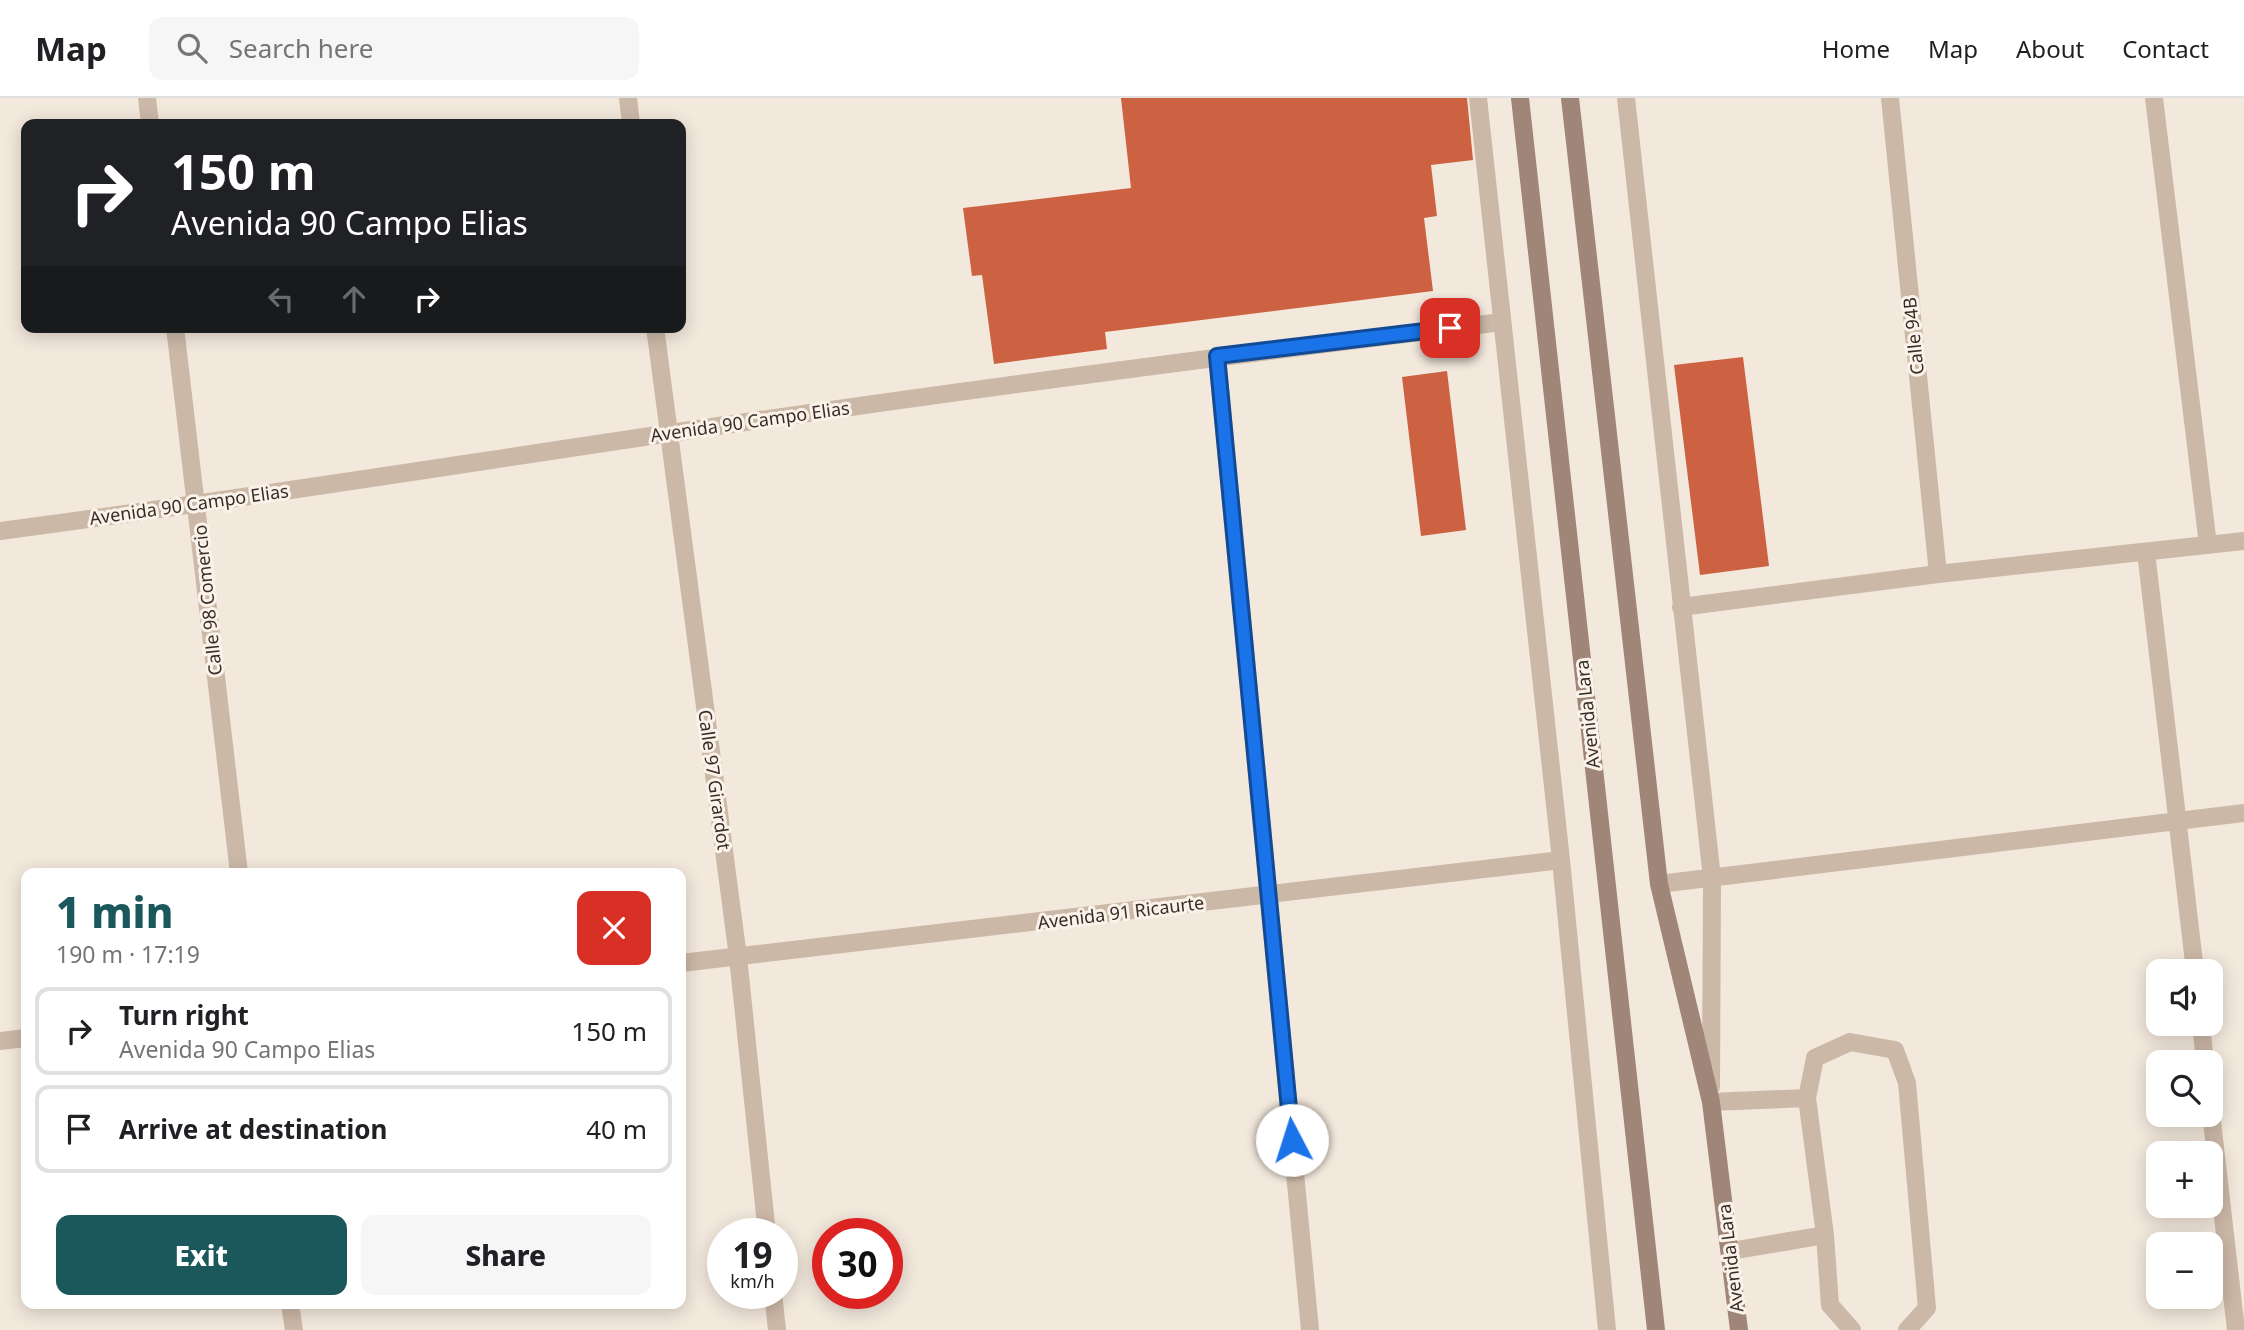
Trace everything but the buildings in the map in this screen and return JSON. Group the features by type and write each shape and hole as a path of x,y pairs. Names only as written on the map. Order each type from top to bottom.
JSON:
{"street":[{"path":"147,98 149,119"},
{"path":"628,98 630,119"},
{"path":"1478,98 1561,860 1607,1330"},
{"name":"Avenida Lara","path":"1520,98 1656,1330"},
{"name":"Avenida Lara","path":"1570,98 1659,884 1711,1102 1739,1330"},
{"name":"Avenida Lara","path":"1626,98 1712,878 1711,1102"},
{"name":"Calle 94B","path":"1890,98 1938,574"},
{"path":"2154,98 2208,545"},
{"name":"Avenida 90 Campo Elias","path":"0,531 197,505 667,434 1217,356 1502,322"},
{"name":"Calle 98 Comercio","path":"176,333 238,868"},
{"name":"Calle 97 Girardot","path":"656,333 738,957 765,1218"},
{"path":"1217,356 1310,1330"},
{"path":"1681,607 1938,574 2244,541"},
{"path":"2146,552 2194,959"},
{"path":"1659,884 2244,813"},
{"name":"Avenida 91 Ricaurte","path":"686,962 1561,860"},
{"path":"0,1041 21,1039"},
{"path":"1852,1330 1830,1305 1825,1236 1807,1098 1815,1058 1850,1042 1895,1050 1907,1083 1927,1308 1907,1330"},
{"path":"1711,1102 1807,1098"},
{"path":"2213,1127 2236,1330"},
{"path":"1731,1251 1825,1236"},
{"path":"291,1309 294,1330"},
{"path":"775,1309 777,1330"}],"route":[{"path":"1292,1140 1217,356 1450,328"}]}
